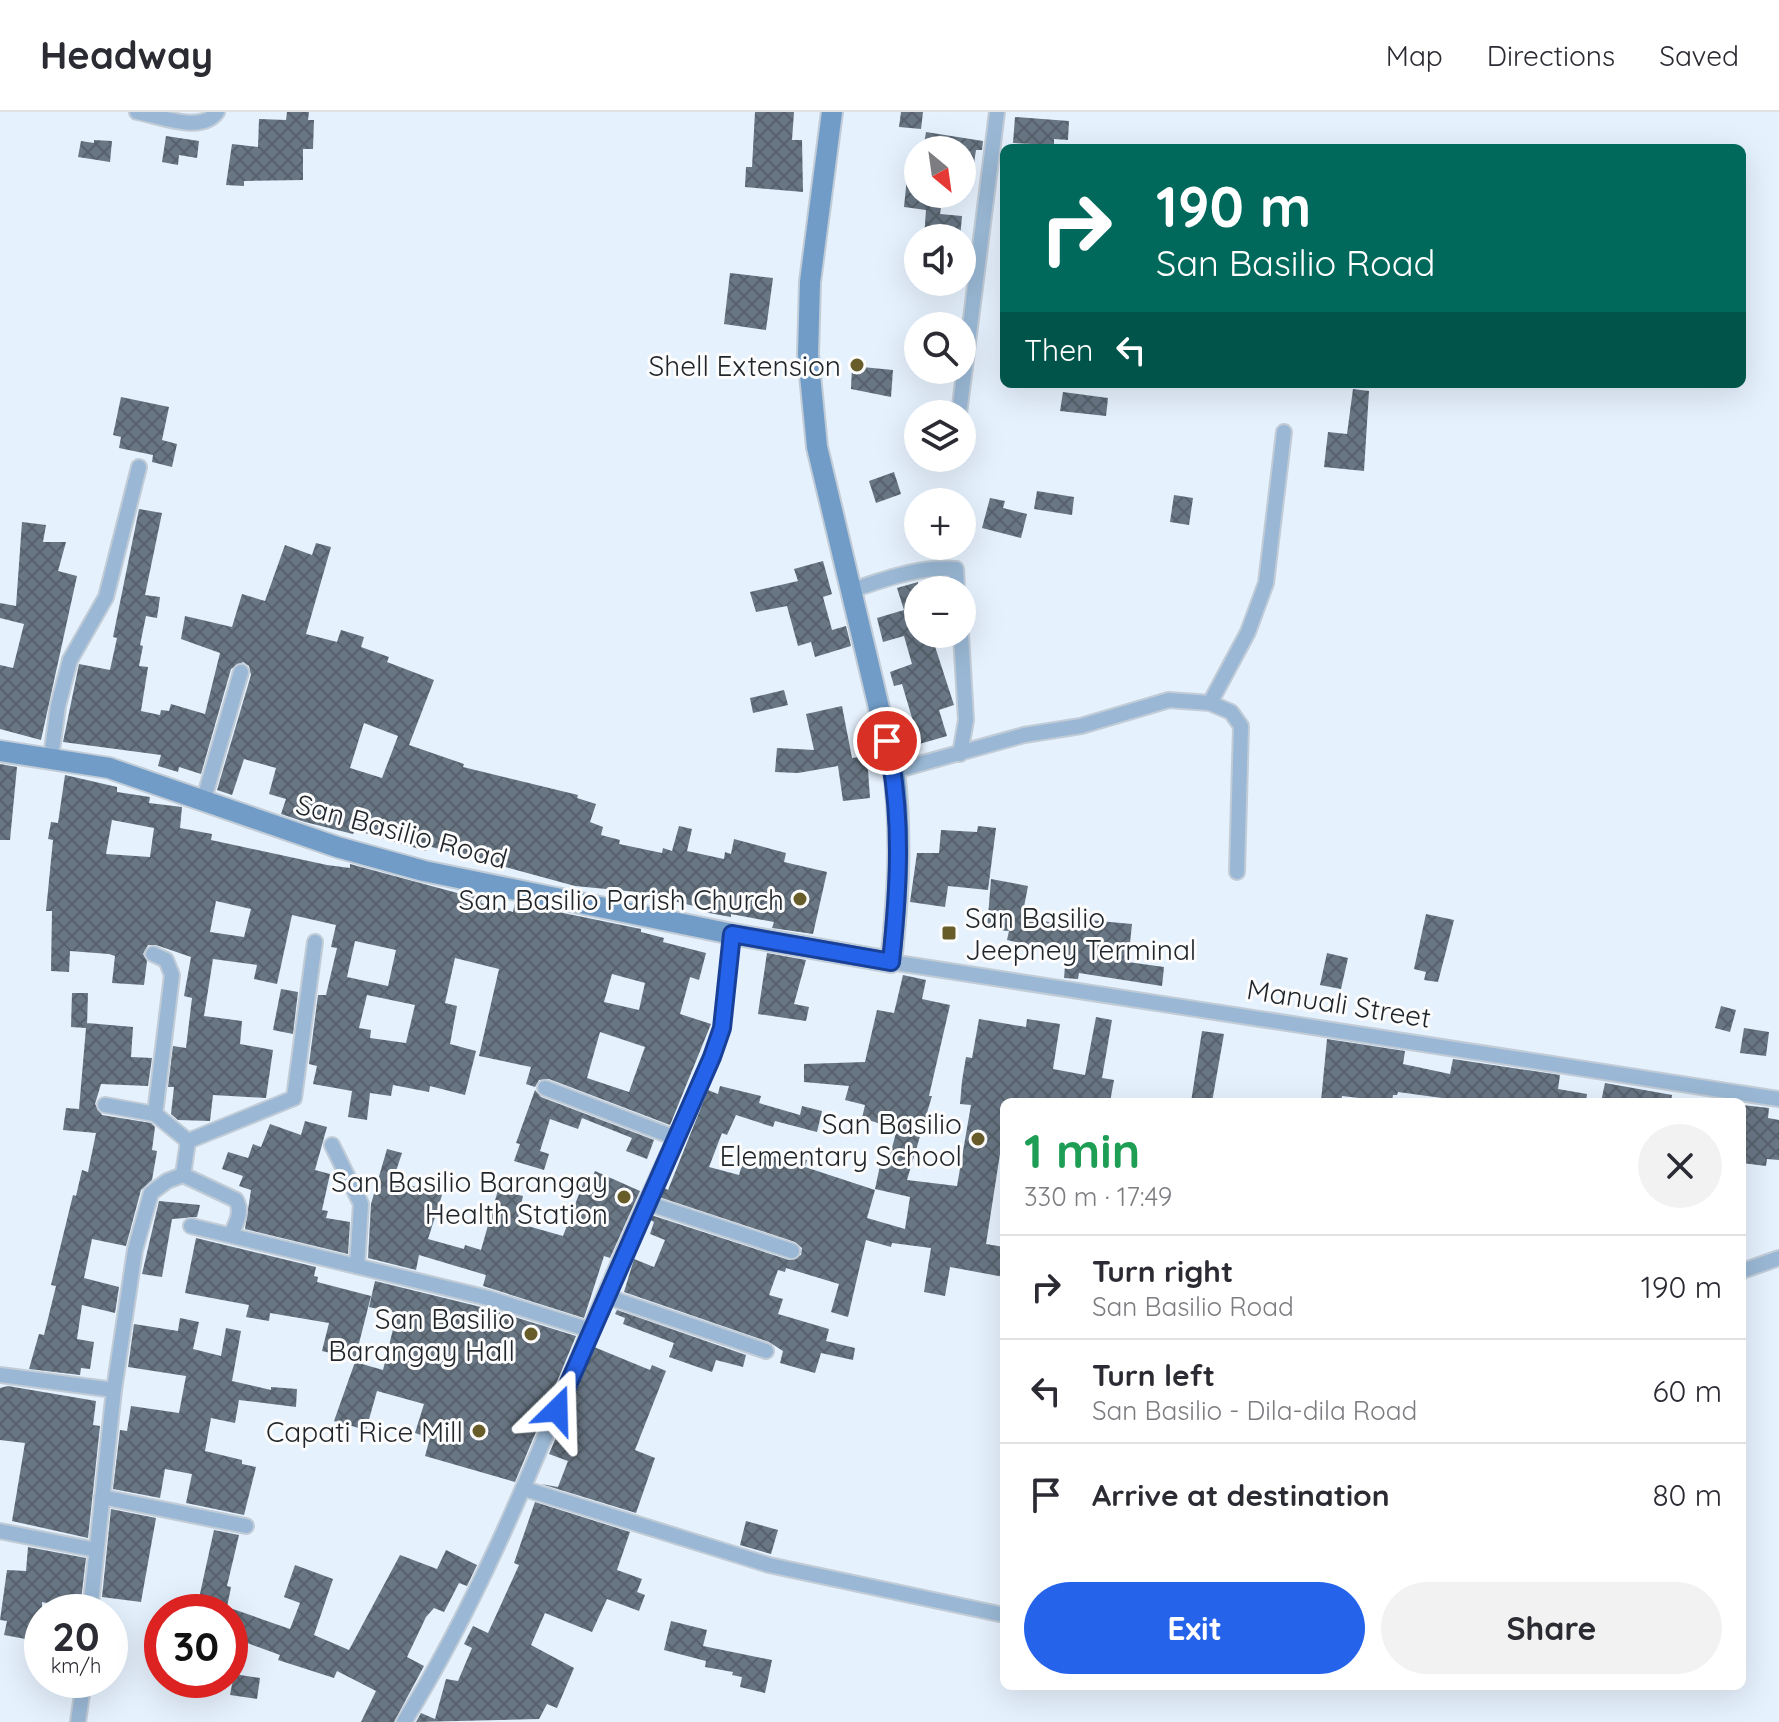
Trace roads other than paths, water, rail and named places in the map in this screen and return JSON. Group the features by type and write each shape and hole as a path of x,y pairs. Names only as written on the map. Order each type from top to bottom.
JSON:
{"street":[{"path":"137,112 196,124 212,119 217,112"},
{"path":"832,112 810,282 808,354 817,447 894,771 899,812 899,891 891,962"},
{"path":"961,400 997,112"},
{"path":"1210,703 1248,632 1266,583 1284,432"},
{"path":"51,757 66,672 106,597 139,467"},
{"path":"852,590 914,571 956,569 956,576"},
{"path":"960,754 966,720 962,648"},
{"path":"203,802 241,672"},
{"path":"894,771 1024,735 1081,726 1169,700 1210,703 1231,712 1241,726 1237,872"},
{"name":"San Basilio Road","path":"0,751 109,768 337,847 424,871 732,934 891,962"},
{"path":"404,1722 491,1562 525,1489 590,1330 722,1028 732,934"},
{"path":"188,1141 294,1098 315,942"},
{"path":"153,954 166,960 172,975 155,1114"},
{"name":"Manuali Street","path":"891,962 1779,1099"},
{"path":"545,1088 676,1138"},
{"path":"105,1105 155,1114 188,1141"},
{"path":"183,1175 188,1141"},
{"path":"332,1145 361,1204 357,1266"},
{"path":"92,1594 114,1390 144,1208 159,1185 183,1175 236,1200 240,1214 231,1235"},
{"path":"647,1203 792,1251"},
{"path":"191,1226 488,1298 590,1330"},
{"path":"1746,1270 1779,1258"},
{"path":"605,1296 766,1351"},
{"path":"0,1375 114,1390"},
{"path":"525,1489 769,1565 1000,1614"},
{"path":"102,1497 246,1526"},
{"path":"0,1531 96,1550"},
{"path":"78,1722 81,1698"}],"place":[{"name":"Shell Extension","path":"857,365"},
{"name":"San Basilio Parish Church","path":"800,899"},
{"name":"San Basilio Jeepney Terminal","path":"949,933"},
{"name":"San Basilio Elementary School","path":"978,1139"},
{"name":"San Basilio Barangay Health Station","path":"624,1197"},
{"name":"San Basilio Barangay Hall","path":"531,1334"},
{"name":"Capati Rice Mill","path":"479,1431"}]}
